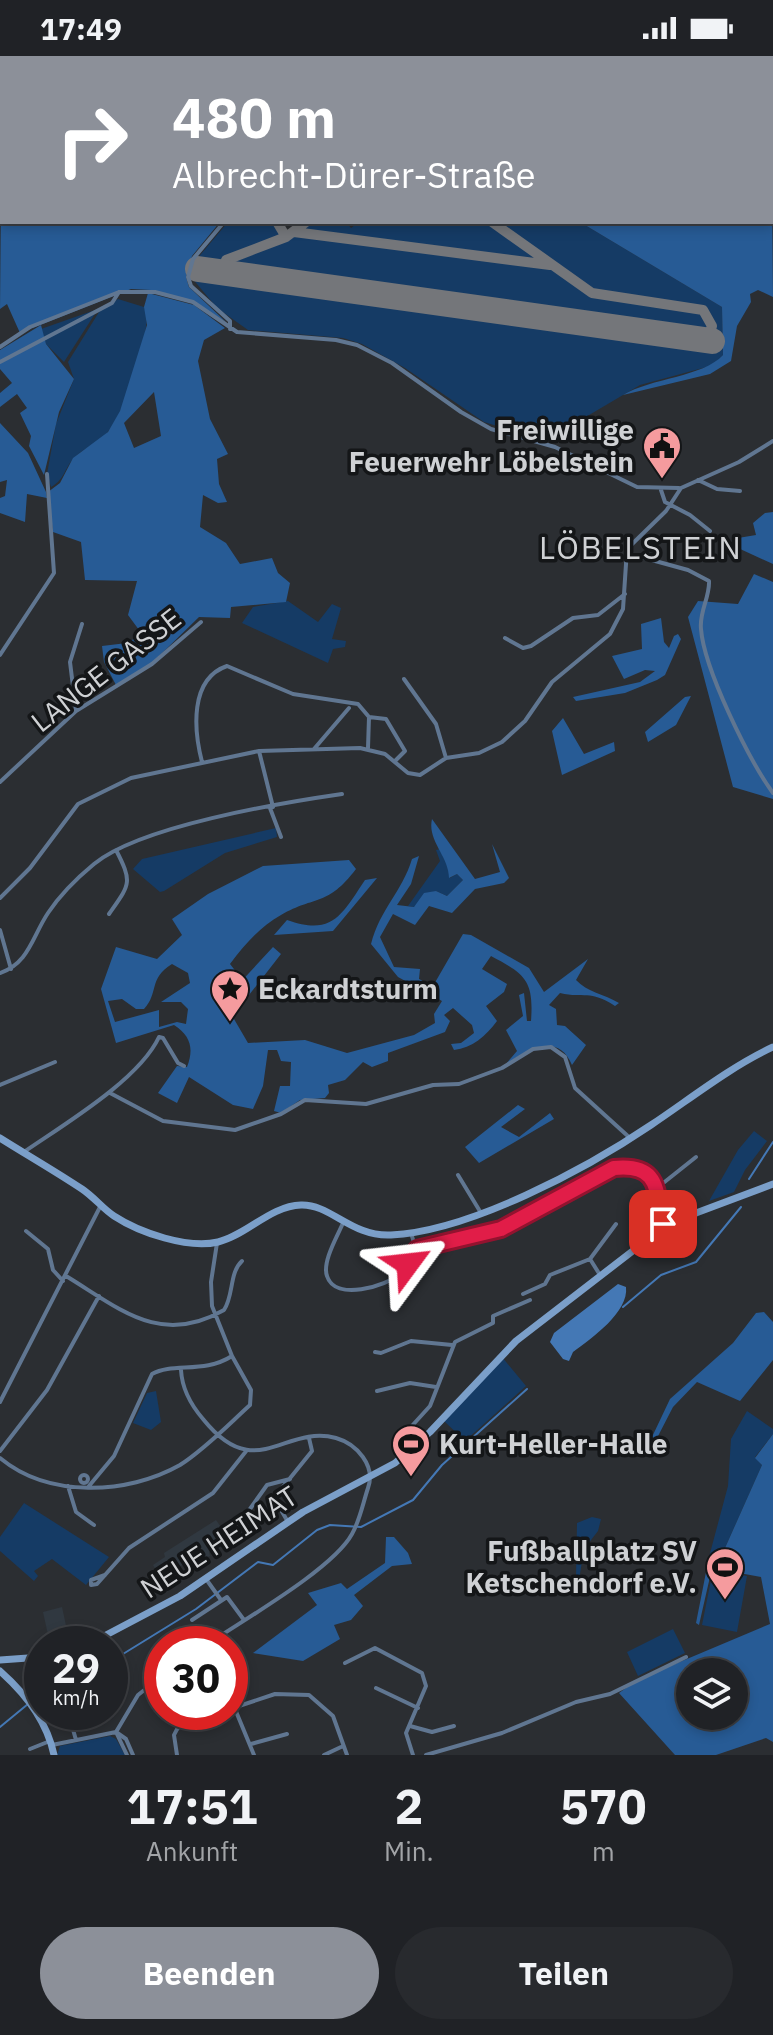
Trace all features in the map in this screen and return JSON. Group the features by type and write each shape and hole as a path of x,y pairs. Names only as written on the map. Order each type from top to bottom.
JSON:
{"street":[{"path":"222,224 193,259 188,277 191,286 230,321 230,329"},
{"path":"0,347 30,327 119,292 143,290 188,300 230,329 357,345 392,363 482,425 555,447 637,487 661,490 681,488 773,441"},
{"path":"0,362 112,303 119,292"},
{"path":"0,655 54,573 47,474"},
{"path":"698,480 724,491 740,491"},
{"path":"0,898 30,868 62,821 84,800 131,778 259,751 368,748 395,761 408,773 420,775 446,758 485,751 511,735 552,682 614,629 623,609 625,553 681,488"},
{"path":"661,490 662,499 710,531"},
{"path":"625,553 688,570 709,581 702,610 702,638 745,748 773,793"},
{"path":"505,638 527,648 573,618 598,615 625,594"},
{"name":"LANGE GASSE","path":"0,782 76,711 152,664 201,622"},
{"path":"76,711 70,662 82,624"},
{"path":"202,762 196,734 202,689 209,675 222,667 232,666 293,694 352,705 369,717 386,719 405,751 395,761"},
{"path":"404,679 436,724 446,758"},
{"path":"314,749 352,705"},
{"path":"368,748 369,717"},
{"path":"259,751 271,808 281,837"},
{"path":"0,973 25,957 57,901 97,862 116,850 152,834 342,794"},
{"path":"109,914 127,888 130,878 116,850"},
{"path":"0,930 9,970"},
{"path":"23,1153 110,1093 138,1066 160,1037 178,1063 184,1066"},
{"path":"110,1093 163,1121 235,1130 281,1114 305,1100 366,1104 433,1085 459,1084 502,1068 533,1049 551,1047 565,1057 575,1088 630,1139"},
{"path":"0,1138 82,1189 123,1222 145,1231 193,1242 217,1243 292,1206 319,1209 369,1233 411,1233 481,1213 603,1157 773,1047"},
{"path":"0,1085 55,1062"},
{"path":"657,1188 696,1157"},
{"path":"343,1223 326,1272 330,1282 340,1288 368,1288 397,1276 417,1249 501,1229 614,1168 637,1170 657,1188 665,1228"},
{"path":"458,1175 481,1213"},
{"name":"NEUE HEIMAT","path":"125,1626 206,1579 288,1522 372,1477 406,1454 502,1353 665,1228 773,1184"},
{"path":"0,1402 101,1205"},
{"path":"523,1294 545,1284 550,1275 590,1259 616,1224"},
{"path":"26,1231 48,1249 53,1270 64,1279 131,1316 164,1324 188,1326 215,1315 228,1304 236,1267 242,1261"},
{"path":"411,1233 417,1249"},
{"path":"0,1458 23,1476 68,1486 103,1487 134,1482 165,1472 189,1459 253,1401 251,1390 232,1356 215,1315 210,1292 217,1243"},
{"path":"590,1259 600,1275"},
{"path":"0,1451 47,1390 99,1296"},
{"path":"375,1352 381,1353 411,1341 452,1345 493,1323 493,1316 530,1300"},
{"path":"406,1454 400,1439 430,1406 452,1345"},
{"path":"89,1487 114,1456 150,1376 160,1370 209,1366 232,1356"},
{"path":"181,1370 191,1403 217,1435 247,1450 278,1448 309,1438 335,1438 350,1445 368,1464 372,1477 355,1528 340,1547 290,1590 235,1626"},
{"path":"377,1391 413,1383 436,1387"},
{"path":"288,1522 274,1498 313,1450 309,1438"},
{"path":"105,1575 129,1548 213,1493 247,1450"},
{"path":"100,1476 103,1487"},
{"path":"245,1516 267,1485 290,1479"},
{"path":"68,1486 76,1512 94,1525"},
{"path":"354,1486 362,1488 365,1497"},
{"path":"206,1579 220,1598"},
{"path":"192,1620 220,1598 229,1597 244,1620"},
{"path":"345,1663 375,1648 417,1668 426,1686 406,1736 413,1755"},
{"path":"426,1755 502,1733 576,1702 610,1694 686,1657"},
{"path":"24,1658 2,1660 0,1671 30,1702 54,1755"},
{"path":"376,1688 418,1708"},
{"path":"30,1749 116,1732 144,1690"},
{"path":"248,1703 275,1694 309,1695 333,1716 341,1747 347,1755"},
{"path":"410,1726 432,1732 454,1726"},
{"path":"74,1730 77,1741"},
{"path":"177,1730 174,1735 177,1755"},
{"path":"243,1730 254,1755"},
{"path":"116,1732 127,1755"},
{"path":"116,1732 126,1739 133,1755"},
{"path":"251,1744 287,1734"},
{"path":"324,1755 341,1747"}],"shaded area":[{"path":"1,224 218,224 192,256 186,277 189,287 226,322 197,304 151,290 131,289 20,333 7,304 0,309"},
{"path":"226,224 275,224 290,239 309,224 348,224 351,228 356,224 583,224 722,307 723,355 714,365 640,385 545,441 484,422 405,368 362,344 343,338 248,330 217,308 192,278 196,260"},
{"path":"583,224 772,224 773,297 758,290 750,294 751,302 737,326 731,361 710,374 623,395 703,368 723,355 722,307"},
{"path":"148,293 194,305 225,328 204,340 198,361 210,419 228,454 217,459 219,484 227,502 218,503 203,495 200,527 226,543 240,564 272,558 278,573 290,583 286,602 231,607 230,618 199,617 151,664 116,685 104,662 102,646 127,643 142,634 128,615 137,581 85,580 81,542 53,532 48,492 60,483 73,458 108,432 120,411 147,325 144,307","holes":["154,392 161,436 134,448 124,423"]},
{"path":"118,299 144,307 147,315 134,377 122,409 107,433 77,455 59,481 51,487 47,474 56,424 74,379 68,362 99,312"},
{"path":"98,309 64,362 46,344 41,329"},
{"path":"41,325 46,344 74,379 59,412 44,475 29,446 31,436 20,413 27,408 17,394 0,407 0,393 12,383 0,369 0,350"},
{"path":"0,423 28,453 46,492 47,498 27,494 25,522 0,513 0,498 5,496 7,480 0,482"},
{"path":"773,512 773,564 738,548 738,538 756,535 753,523 765,513"},
{"path":"754,574 773,582 773,799 733,787 688,617 698,601 738,604"},
{"path":"288,601 318,622 332,604 341,608 332,639 346,641 345,647 333,649 328,663 242,623 253,607"},
{"path":"661,618 664,642 669,648 674,636 678,634 681,639 665,675 625,693 576,701 573,697 640,682 655,671 645,670 624,679 612,656 642,649 641,624"},
{"path":"691,696 676,725 648,742 645,732 685,697"},
{"path":"563,718 584,754 614,742 615,751 562,775 552,731"},
{"path":"432,819 475,879 500,872 492,844 509,878 504,883 475,889 452,913 429,906 415,925 393,914 380,937 394,967 420,969 419,979 433,986 463,934 471,935 529,968 544,992 588,959 576,980 619,1003 615,1006 593,996 560,993 549,1005 556,1009 557,1025 565,1026 586,1045 572,1065 566,1055 550,1046 532,1049 505,1065 517,1051 506,1030 523,1016 519,995 524,993 527,1021 531,1021 531,996 529,987 519,974 491,956 482,969 507,984 504,992 486,1006 497,1021 478,1040 454,1050 451,1044 461,1043 474,1033 472,1025 453,1008 444,1015 450,1021 445,1032 388,1053 388,1061 372,1067 363,1062 345,1080 328,1085 329,1093 325,1098 300,1100 281,1113 274,1111 280,1086 290,1086 291,1062 281,1061 277,1050 268,1050 263,1086 253,1109 233,1105 189,1077 177,1103 158,1093 177,1066 187,1067 189,1060 187,1038 174,1025 116,1043 101,989 116,947 157,959 182,935 172,919 208,894 263,866 349,860 356,869 337,889 273,920 253,936 230,964 237,973 229,981 236,987 273,947 281,954 235,1013 234,1019 248,1043 305,1040 347,1053 414,1035 435,1023 434,1014 442,1001 398,977 371,944 412,859 419,856 411,884 397,905 414,907 424,893 436,891 447,896 463,880 457,874 449,878 431,827","holes":["172,964 188,973 190,983 161,1002 181,1002 188,1009 186,1024 177,1022 159,1027 159,1010 115,1022 108,1001 122,999 136,1009 144,1009 160,975"]},
{"path":"276,828 277,837 225,853 164,891 160,892 133,869 142,859"},
{"path":"440,849 447,860 450,878 457,874 463,880 447,896 436,891 414,907 408,906 440,861 436,850"},
{"path":"377,878 333,931 274,935 287,920 315,926 334,920 365,880"},
{"path":"518,1105 525,1109 501,1127 519,1137 550,1113 554,1119 479,1163 465,1147"},
{"path":"754,1131 767,1141 745,1170 734,1192 709,1201 738,1150"},
{"path":"618,1284 626,1287 622,1306 616,1315 573,1352 569,1361 563,1359 550,1342 554,1333"},
{"path":"764,1312 773,1322 773,1360 740,1401 697,1382 673,1407 656,1440 652,1437 670,1399 733,1343 756,1313"},
{"path":"502,1357 526,1386 465,1441 444,1421"},
{"path":"156,1391 161,1422 151,1430 133,1423 147,1393"},
{"path":"747,1411 773,1429 773,1434 755,1457 762,1465 721,1557 709,1557 728,1486 731,1439"},
{"path":"773,1434 773,1742 766,1738 716,1755 675,1755 619,1693 637,1680 676,1664 676,1730 748,1730 748,1658 689,1658 770,1624 761,1577 712,1568 699,1625 696,1623 709,1557 721,1557 762,1465 755,1458"},
{"path":"24,1503 109,1557 86,1585 52,1559 34,1571 38,1576 34,1581 0,1551 0,1537"},
{"path":"592,1517 601,1519 598,1531 584,1549 579,1580 576,1578 577,1523"},
{"path":"216,1520 228,1537 209,1552 210,1556 174,1568 160,1577 153,1565 165,1557 164,1553"},
{"path":"386,1537 394,1537 408,1553 412,1564 392,1566 354,1595 363,1606 351,1620 334,1625 340,1639 303,1661 253,1653 317,1605 308,1593 341,1583 347,1589 385,1563"},
{"name":"Fußballplatz SV Ketschendorf e.V.","path":"713,1570 747,1576 737,1632 702,1625"},
{"path":"62,1607 66,1626 46,1626 43,1612"},
{"name":"Fußballplatz SV Ketschendorf e.V.","path":"673,1629 685,1653 638,1676 627,1652"},
{"path":"110,1736 116,1739 125,1755 57,1755 60,1746"}],"waterway":[{"path":"749,1179 773,1142"},
{"path":"623,1307 661,1275 696,1262 741,1207"},
{"path":"128,1651 196,1609 258,1562 273,1565 317,1530 330,1525 361,1527 413,1500 442,1465 527,1389"},
{"path":"0,1727 24,1707"}],"taxiway":[{"path":"278,224 286,237"},
{"path":"232,274 224,266 226,260 286,237 303,224"},
{"path":"495,224 592,293 703,310 712,326 707,340"},
{"path":"294,232 550,265"}],"runway":[{"path":"198,269 712,341"}],"place":[{"name":"Freiwillige Feuerwehr Löbelstein","path":"662,480"},
{"name":"Eckardtsturm","path":"230,1023"},
{"name":"Kurt-Heller-Halle","path":"411,1478"},
{"name":"Fußballplatz SV Ketschendorf e.V.","path":"725,1601"}],"district":[{"name":"LÖBELSTEIN","path":"641,548"}],"route":[{"path":"408,1264 417,1249 483,1236 501,1229 614,1168 631,1168 650,1179 660,1196 663,1224"}]}
